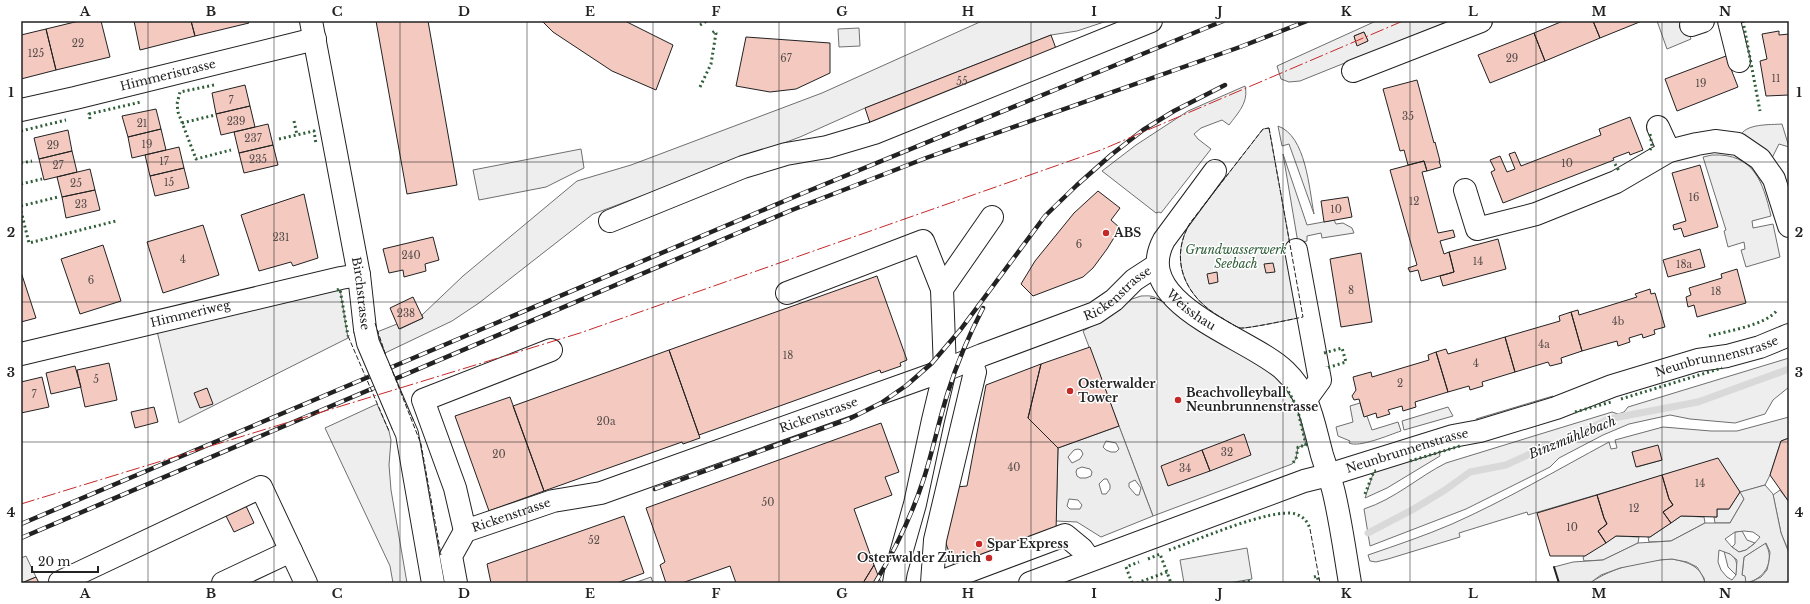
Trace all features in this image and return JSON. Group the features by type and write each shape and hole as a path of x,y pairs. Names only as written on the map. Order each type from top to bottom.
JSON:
{"street":[{"path":"610,221 744,167 786,154 827,147 874,133 1151,21"},
{"path":"1353,71 1481,21"},
{"path":"1729,21 1740,62"},
{"name":"Himmeristrasse","path":"21,110 83,96 313,30"},
{"name":"Birchstrasse","path":"313,30 359,275 365,330 368,343 407,434 433,583"},
{"path":"1658,127 1669,151"},
{"path":"1465,190 1477,229 1536,214 1616,182 1669,151 1715,141 1738,144 1760,159 1774,179 1789,226"},
{"path":"1157,265 1159,250 1164,240 1215,171"},
{"path":"942,289 992,217"},
{"path":"788,293 923,241 942,289 945,370 915,504 894,583"},
{"path":"1296,250 1320,380 1307,398"},
{"name":"Rickenstrasse","path":"456,583 451,556 465,531 553,501 601,493 945,370 1095,312 1114,300 1134,280 1157,265"},
{"name":"Weisshau","path":"1157,265 1161,278 1171,295 1192,314 1273,359 1287,372 1307,398 1338,511 1350,583"},
{"name":"Himmeriweg","path":"21,354 359,275"},
{"name":"Neunbrunnenstrasse","path":"1030,583 1304,481 1453,436 1480,432 1556,408 1612,386 1698,360 1727,356 1760,347 1789,335"},
{"name":"Rickenstrasse","path":"465,531 455,488 423,400 551,350"},
{"path":"932,583 935,540 975,372 970,360"},
{"path":"60,583 67,578 261,487 306,583"},
{"path":"937,583 1065,534 1082,549 1090,560"},
{"path":"224,583 291,551"}],"green space":[{"path":"982,21 1107,21 1077,31 1051,35 865,108 800,137 593,214 479,303 452,321 385,353 377,332 397,324 400,329 423,318 422,315 463,276 577,181 631,165 822,93"},
{"path":"1376,21 1449,21 1300,81 1289,82 1281,79 1277,66","holes":["1364,32 1368,41 1357,45 1354,36"]},
{"path":"1245,86 1246,92 1242,107 1229,125 1222,120 1201,128 1194,134 1211,149 1161,213 1156,213 1102,171 1136,145 1188,111"},
{"path":"1782,124 1789,147 1779,144 1772,158 1740,137 1743,132 1752,127"},
{"path":"1278,126 1295,140 1300,151 1308,177 1314,214 1289,144 1282,146"},
{"name":"Grundwasserwerk Seebach","path":"1269,128 1303,317 1240,328 1209,310 1190,289 1184,277 1181,264 1181,251 1184,237 1190,223 1263,129"},
{"path":"581,149 584,168 546,187 479,200 473,170"},
{"path":"1283,154 1307,225 1334,220 1336,224 1343,223 1352,228 1354,233 1322,238 1321,233 1307,236 1307,241 1298,243"},
{"path":"1712,155 1738,159 1747,164 1760,181 1771,216 1752,221 1753,228 1773,224 1780,257 1746,267 1741,250 1745,249 1744,242 1728,247 1724,231 1726,230 1703,157"},
{"path":"340,289 348,338 179,423 157,331"},
{"path":"1141,296 1152,296 1160,300 1188,322 1248,355 1270,371 1280,381 1291,395 1298,411 1306,445 1298,447 1296,459 1292,464 1153,516 1083,331 1108,317 1132,299"},
{"path":"1789,358 1789,387 1773,400 1765,414 1735,423 1690,419 1670,415 1629,424 1603,435 1559,458 1550,467 1466,509 1370,546 1364,509 1386,500 1446,463 1612,412 1618,414 1624,412 1628,407"},
{"path":"1360,403 1364,416 1367,416 1372,430 1398,422 1401,431 1360,444 1349,443 1350,441 1338,436 1336,427 1353,422 1350,406"},
{"path":"377,404 389,431 391,440 389,465 391,490 407,583 393,583 390,566 325,428"},
{"path":"1448,407 1453,416 1404,430 1402,421"},
{"path":"1789,417 1789,438 1781,441 1770,475 1765,485 1741,492 1744,499 1730,523 1715,523 1714,517 1717,517 1717,509 1729,509 1740,492 1718,459 1528,515 1527,512 1459,533 1460,537 1388,559 1376,562 1370,561 1368,555 1452,524 1472,515 1609,442 1611,449 1617,448 1615,440 1663,427 1711,431 1737,431","holes":["1632,452 1662,460 1637,467"]},
{"path":"1439,452 1440,456 1387,488 1365,498 1374,471"},
{"path":"1780,490 1789,502 1788,550 1781,533 1773,495"},
{"path":"1681,516 1704,517 1705,523 1671,541 1649,542 1648,537"},
{"path":"1742,531 1747,540 1755,543 1746,550 1739,552 1732,547 1735,544 1735,532"},
{"path":"1616,536 1639,537 1638,543 1603,560 1584,561 1583,557"},
{"path":"1765,543 1769,556 1767,568 1758,578 1745,583 1742,576 1744,557"},
{"path":"1247,548 1252,579 1229,583 1184,583 1180,560"},
{"path":"1724,551 1732,555 1736,560 1736,575 1728,567"},
{"path":"26,556 36,577 21,583 21,558"},
{"path":"1672,559 1688,563 1693,566 1700,572 1705,583 1590,583 1599,577 1629,565"},
{"path":"651,577 653,583 634,583"}],"shaded area":[{"path":"1657,21 1684,21 1691,39 1667,49"},
{"path":"859,28 860,46 839,47 838,29"},
{"path":"1553,396 1554,402 1478,425 1476,419"},
{"path":"1119,426 1153,516 1101,537 1077,522 1056,521 1058,448","holes":["1106,441 1116,443 1119,449 1116,452 1111,452 1103,447","1078,449 1081,450 1083,454 1080,459 1072,463 1068,457 1074,450","1082,467 1090,469 1092,472 1091,476 1086,478 1080,478 1077,476 1077,469","1104,479 1107,479 1110,489 1106,494 1102,494 1099,484","1135,480 1141,488 1139,495 1136,495 1129,487 1129,483","1069,499 1078,500 1082,505 1080,509 1070,509 1067,506"]},
{"path":"1765,485 1773,494 1781,533 1789,553 1789,583 1746,583 1705,583 1704,578 1697,567 1687,562 1672,559 1620,568 1601,575 1590,583 1559,583 1554,567 1573,562 1603,560 1638,543 1671,541 1705,523 1730,523 1744,499 1740,492","holes":["1735,532 1753,532 1760,537 1746,550 1739,552 1725,539","1766,543 1770,552 1767,570 1761,577 1746,583 1745,576 1742,575 1744,557","1719,550 1730,554 1737,560 1736,575 1732,580 1721,570 1718,562"]}],"building":[{"path":"79,21 101,21 110,57 56,70 46,29"},
{"path":"134,21 191,21 195,36 140,50"},
{"path":"191,21 248,21 249,23 195,36"},
{"path":"376,21 428,21 457,185 407,194"},
{"path":"542,21 625,21 673,45 656,90 612,71 553,32"},
{"path":"1563,21 1593,21 1600,38 1545,61 1534,33"},
{"path":"1593,21 1642,21 1600,38"},
{"path":"46,29 56,70 21,79 21,35"},
{"path":"1779,31 1779,35 1789,34 1789,95 1766,96 1760,61 1767,59 1762,34"},
{"path":"1364,32 1368,41 1357,46 1354,36"},
{"path":"1534,33 1545,61 1490,83 1478,55"},
{"path":"1051,35 1058,54 872,129 865,108"},
{"path":"746,37 830,43 830,73 796,89 770,92 736,86"},
{"path":"1726,56 1738,87 1677,111 1665,79"},
{"path":"1417,80 1441,167 1427,171 1424,161 1408,165 1404,150 1400,151 1383,89"},
{"path":"245,85 250,106 216,114 212,93"},
{"path":"250,106 255,127 221,135 216,114"},
{"path":"156,109 161,129 128,137 122,116"},
{"path":"1630,117 1643,150 1630,155 1629,152 1613,158 1614,160 1503,203 1491,172 1495,170 1490,160 1500,156 1507,172 1515,169 1509,154 1515,152 1521,166 1601,135 1599,129"},
{"path":"268,124 273,145 239,153 234,132"},
{"path":"161,129 166,150 132,158 128,137"},
{"path":"68,130 72,151 39,159 34,138"},
{"path":"273,145 278,165 244,173 239,153"},
{"path":"179,147 184,168 150,176 145,155"},
{"path":"72,151 77,172 44,180 39,159"},
{"path":"1424,161 1427,171 1422,172 1438,233 1453,230 1455,237 1440,241 1444,254 1449,252 1454,272 1421,281 1418,270 1410,272 1408,268 1417,265 1390,170"},
{"path":"1700,165 1718,227 1684,237 1681,228 1674,230 1673,225 1686,221 1672,173"},
{"path":"184,168 189,188 155,196 150,176"},
{"path":"90,169 95,190 62,197 57,177"},
{"path":"95,190 100,210 66,218 62,197"},
{"path":"1098,191 1120,208 1111,220 1120,228 1107,249 1093,268 1083,277 1033,296 1021,284 1035,261 1074,213"},
{"path":"304,194 318,258 293,266 291,262 259,271 241,215"},
{"path":"1348,197 1352,217 1324,222 1321,201"},
{"path":"203,225 219,275 163,293 147,242"},
{"path":"433,237 439,260 425,264 426,271 404,277 403,270 389,273 383,249"},
{"path":"1498,239 1506,269 1443,286 1440,276 1454,272 1449,252"},
{"path":"103,245 121,301 80,314 61,259"},
{"path":"1700,249 1705,267 1668,277 1663,260"},
{"path":"1361,253 1372,322 1341,327 1330,259"},
{"path":"1273,263 1275,272 1266,273 1264,264"},
{"path":"1737,269 1746,303 1697,317 1694,305 1688,307 1686,297 1691,295 1689,288 1722,278 1721,274"},
{"path":"21,272 36,318 21,322"},
{"path":"1217,272 1218,282 1209,284 1207,274"},
{"path":"877,276 907,360 900,363 901,366 881,373 880,370 699,435 669,350"},
{"path":"1650,289 1651,294 1655,293 1665,327 1654,330 1655,334 1643,338 1642,334 1629,338 1630,342 1618,346 1617,341 1582,351 1571,312 1578,310 1579,315 1637,297 1635,294"},
{"path":"413,297 423,318 399,329 390,308"},
{"path":"1571,312 1582,351 1561,358 1562,363 1550,366 1548,362 1515,372 1505,337 1560,321 1559,316"},
{"path":"1505,337 1515,372 1482,382 1483,386 1470,390 1469,386 1448,392 1436,352 1446,349 1448,354"},
{"name":"Osterwalder Tower","path":"1090,347 1119,426 1058,448 1028,418 1041,364"},
{"path":"669,350 700,438 683,444 682,442 544,491 513,406"},
{"path":"1436,352 1448,392 1415,402 1416,407 1403,411 1402,406 1388,410 1390,414 1377,418 1376,413 1364,417 1359,399 1354,400 1352,396 1356,390 1353,377 1371,372 1372,377 1429,360 1428,355"},
{"path":"109,363 117,400 85,407 77,370"},
{"path":"1041,364 1028,418 1058,448 1056,532 955,569 944,538 956,487 967,486 986,385"},
{"path":"75,366 81,387 51,394 46,373"},
{"path":"42,377 49,407 21,413 21,382"},
{"path":"207,388 213,404 200,408 194,393"},
{"path":"510,397 544,491 489,511 455,416"},
{"path":"154,407 158,422 135,428 131,412"},
{"path":"881,423 899,472 885,477 892,495 854,509 874,565 863,583 736,583 730,566 682,583 666,583 660,565 665,562 646,508"},
{"path":"1244,434 1251,455 1210,471 1202,450"},
{"path":"1789,438 1789,502 1770,475 1781,441"},
{"path":"1658,445 1662,460 1636,467 1632,452"},
{"path":"1202,450 1210,471 1168,486 1161,466"},
{"path":"1718,458 1740,492 1729,509 1717,509 1717,517 1681,516 1671,523 1663,512 1673,505 1669,499 1662,475"},
{"path":"1662,475 1669,499 1673,505 1663,512 1671,523 1650,537 1616,536 1606,543 1598,531 1607,524 1597,495"},
{"path":"1597,495 1607,524 1598,531 1606,543 1585,556 1550,556 1537,513"},
{"path":"246,506 254,523 234,532 226,516"},
{"path":"624,516 644,573 617,583 491,583 487,564"},
{"path":"874,565 881,583 863,583"},
{"path":"36,577 39,583 22,583"}],"waterway":[{"name":"Binzmühlebach","path":"1368,533 1412,510 1445,490 1470,472 1506,465 1545,447 1570,439 1608,419 1698,402 1789,369"}],"railway":[{"path":"21,524 801,194 1223,21"},
{"path":"21,538 792,210 926,158 1240,47 1307,21"},
{"path":"655,489 849,419 881,403 907,385 932,363 961,329 1045,216 1077,185 1111,155 1143,130 1174,111 1225,85"},
{"path":"875,583 896,545 914,505 927,467 952,381 964,349 983,308"}],"hedge":[{"path":"700,25 707,21"},
{"path":"1743,21 1760,111"},
{"path":"700,87 711,64 716,33 715,31 710,34"},
{"path":"214,85 180,92 177,104 178,112 196,159 231,150"},
{"path":"90,119 89,114 141,102"},
{"path":"182,123 215,115"},
{"path":"21,131 66,120"},
{"path":"294,121 297,135"},
{"path":"279,139 314,131 316,144"},
{"path":"1650,134 1652,146 1650,150"},
{"path":"21,163 32,161"},
{"path":"1615,164 1619,171"},
{"path":"21,184 42,179"},
{"path":"21,206 58,197"},
{"path":"21,211 29,243 116,221"},
{"path":"337,290 340,289 348,336"},
{"path":"1709,336 1756,324 1765,320 1777,310"},
{"path":"1324,353 1342,348 1346,362 1327,368 1327,366"},
{"path":"1621,399 1722,368"},
{"path":"1286,387 1297,407 1306,445 1298,447 1296,459 1292,464"},
{"path":"1575,412 1611,402"},
{"path":"1410,461 1460,446"},
{"path":"1365,494 1374,471 1376,471"},
{"path":"1169,550 1233,526 1270,515 1285,513 1296,514 1305,520 1310,529"},
{"path":"1148,559 1160,554 1171,583"},
{"path":"1132,583 1126,567 1139,562"},
{"path":"1137,583 1167,572"},
{"path":"1314,577 1317,576 1319,583"},
{"path":"1238,583 1251,581"}],"fence":[{"path":"1269,128 1303,317 1240,328 1209,310 1190,289 1184,277 1181,264 1181,251 1184,237 1190,223 1263,129 1269,128"},
{"path":"1150,298 1158,299 1165,303"},
{"path":"375,323 386,356"},
{"path":"348,336 389,431"},
{"path":"390,365 421,444 441,555"},
{"path":"1310,529 1320,583"}],"wall":[{"path":"1554,567 1559,583"}],"power":[{"path":"21,504 580,333 1101,150 1403,21"}],"place":[{"name":"ABS","path":"1106,233"},
{"name":"Osterwalder Tower","path":"1070,391"},
{"name":"Beachvolleyball Neunbrunnenstrasse","path":"1178,400"},
{"name":"Spar Express","path":"979,544"},
{"name":"Osterwalder Zürich","path":"989,558"}]}
